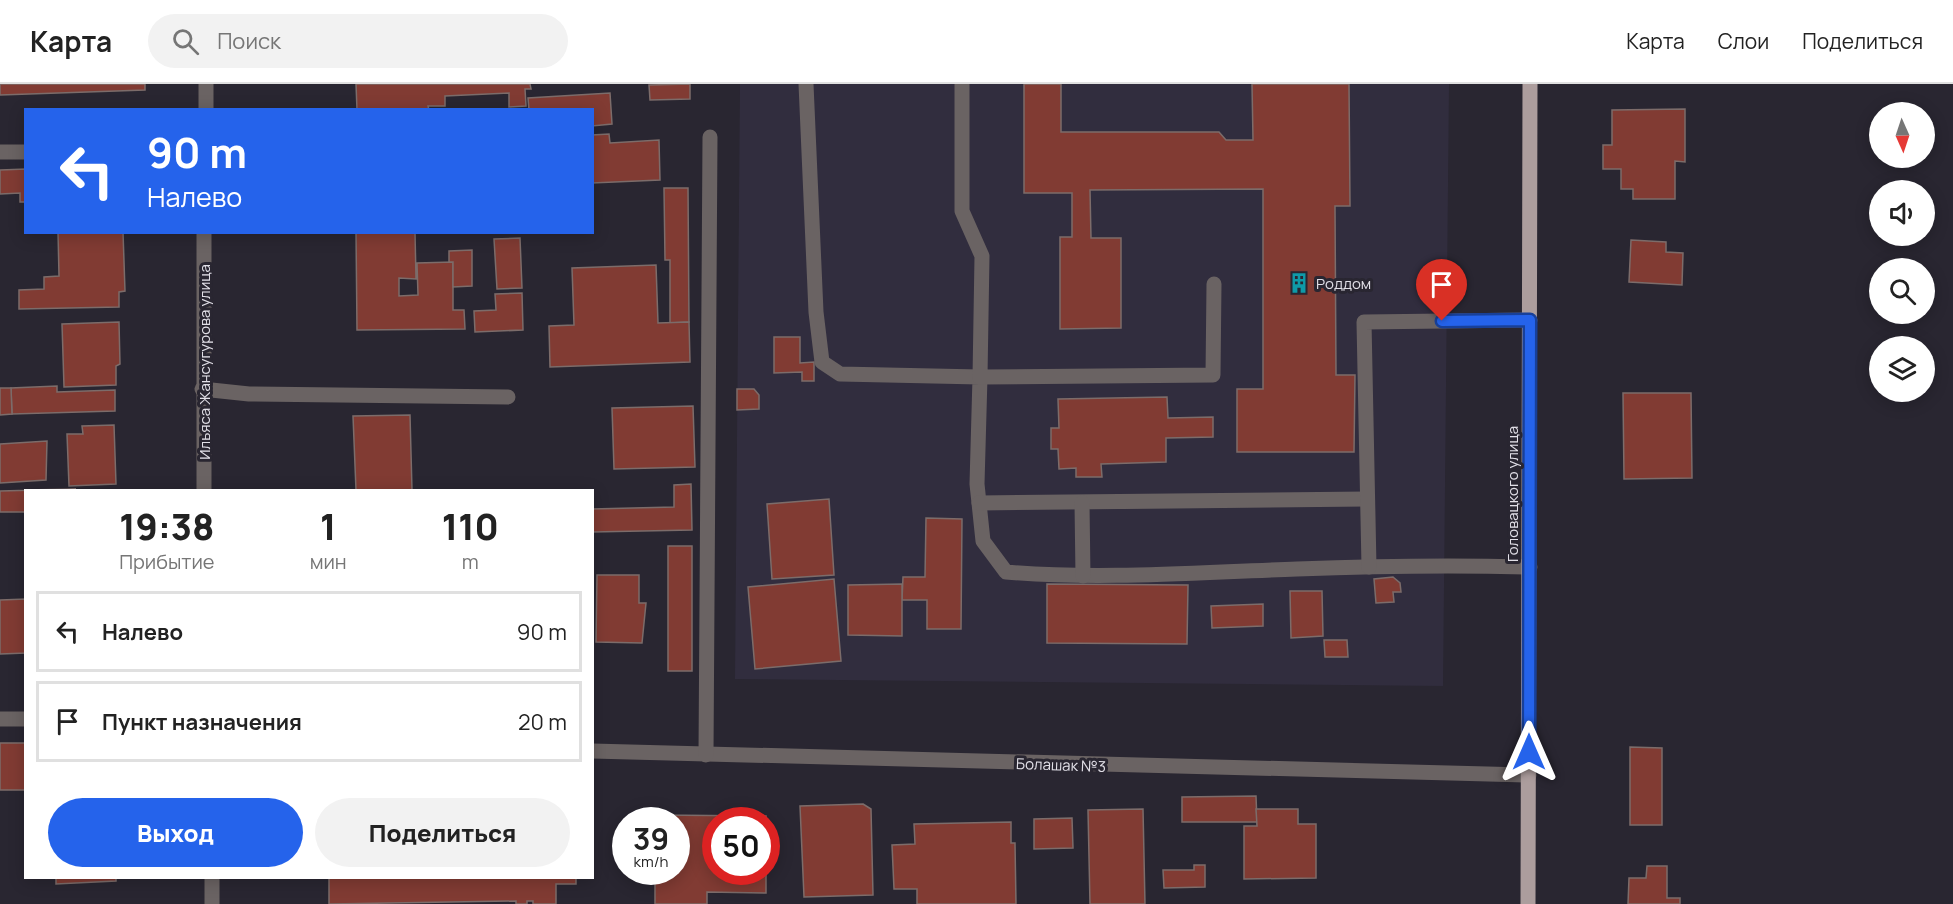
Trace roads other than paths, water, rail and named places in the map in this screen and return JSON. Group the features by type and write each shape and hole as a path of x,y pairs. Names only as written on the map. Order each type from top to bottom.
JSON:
{"main road":[{"name":"Головацкого улица","path":"1528,904 1530,84"}],"street":[{"path":"206,84 206,108"},
{"path":"806,84 816,312 822,363 840,374 980,377 1214,375 1214,284"},
{"path":"962,84 962,211 982,256 979,503 983,542 1006,572 1083,576 1369,567 1530,567"},
{"path":"706,755 710,136"},
{"path":"0,152 24,152"},
{"name":"Ильяса Жансугурова улица","path":"204,234 202,389 204,489"},
{"path":"1369,567 1364,322 1530,320"},
{"path":"202,389 249,394 507,397"},
{"path":"979,503 1367,499"},
{"path":"1082,502 1083,576"},
{"path":"0,719 24,719"},
{"name":"Болашак №3","path":"594,751 1529,775"},
{"path":"212,879 212,904"}],"place":[{"name":"Роддом","path":"1299,283"}]}
